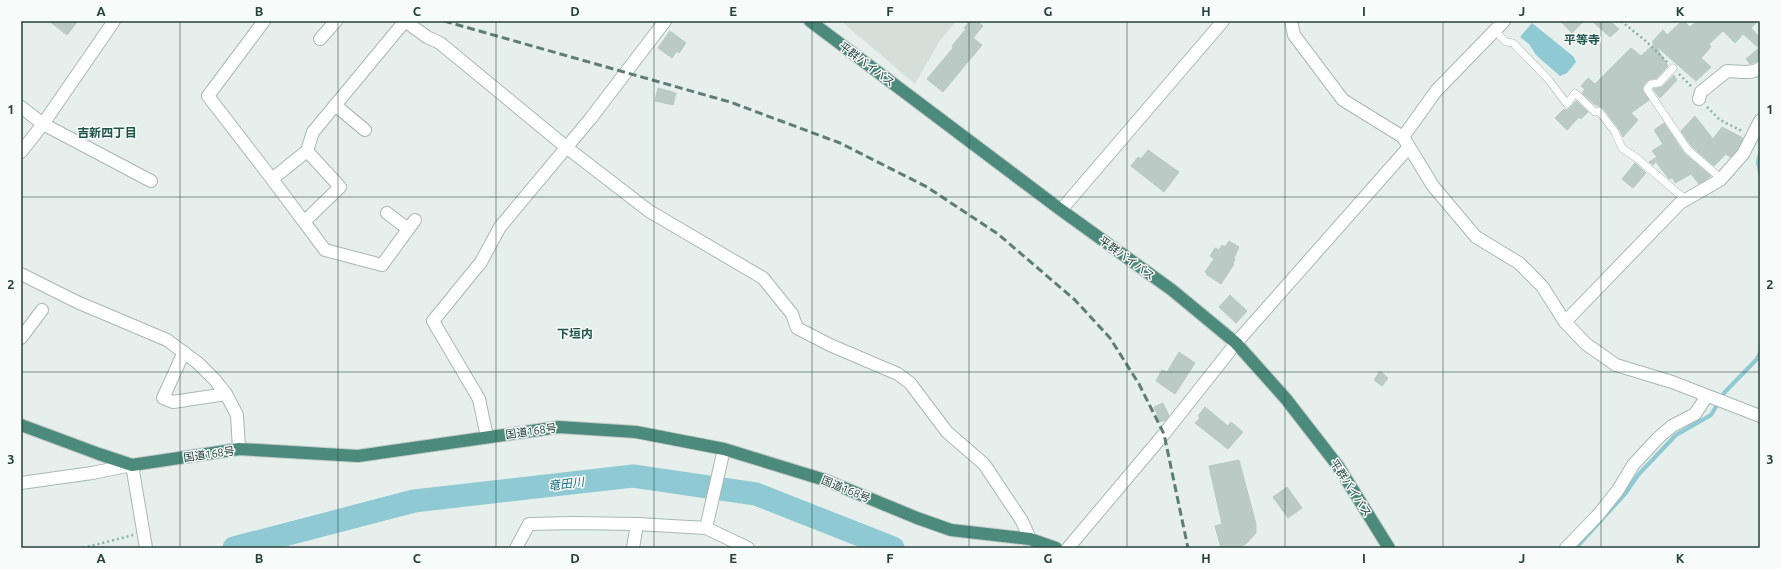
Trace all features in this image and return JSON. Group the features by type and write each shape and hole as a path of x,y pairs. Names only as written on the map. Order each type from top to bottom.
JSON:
{"highway":[{"name":"平群バイパス","path":"810,21 1061,210 1172,290 1236,343 1286,399 1338,466 1389,548"},
{"name":"国道168号","path":"21,426 91,452 132,464 239,449 358,456 559,427 636,432 724,449 825,480 917,518 951,530 1030,539 1056,548"}],"street":[{"path":"21,152 43,124 114,21"},
{"path":"264,21 208,96 305,221 325,250 382,265 412,224 387,213"},
{"path":"320,40 336,21"},
{"path":"272,179 307,151 314,132 405,21 427,37 440,43 566,147 649,210 763,278 792,314 797,328 830,345 898,374 910,383 947,432 984,464 1022,521 1030,539"},
{"path":"487,437 478,399 433,321 481,262 500,227 591,118 665,21"},
{"path":"1061,210 1223,21"},
{"path":"1291,21 1294,35 1343,100 1406,142 1433,186 1476,237 1519,264 1542,286 1565,322 1586,344 1616,365 1672,382 1760,416"},
{"path":"1068,548 1164,434 1236,343 1406,142 1436,91 1504,21"},
{"path":"1698,99 1700,92 1727,71 1747,72 1760,68"},
{"path":"335,105 365,130"},
{"path":"21,107 43,124 151,182"},
{"path":"1565,322 1680,204 1720,180 1743,154 1760,122"},
{"path":"305,221 340,187 307,151"},
{"path":"23,278 167,340 198,363 215,380 226,394 237,415 239,449"},
{"path":"21,338 42,310"},
{"path":"184,352 163,398 173,402 226,394"},
{"path":"1566,548 1598,515 1618,490 1633,465 1658,438 1672,426 1695,414 1709,397"},
{"path":"706,528 724,449"},
{"path":"21,483 92,473 132,464 144,539"},
{"path":"516,548 529,524 574,523 638,524 706,528 748,548"},
{"path":"633,548 638,524"}],"lane":[{"path":"1495,31 1506,42 1513,43 1548,79 1567,104 1575,93 1595,112 1599,111 1615,132 1622,148 1638,159 1686,200"},
{"path":"1673,68 1659,83 1651,84 1647,89 1688,150 1717,175 1720,180"}],"path":[{"path":"1621,21 1673,68 1694,90 1698,99 1720,120 1752,137"},
{"path":"83,548 144,539"}],"shaded area":[{"path":"841,21 956,21 939,42 915,84"}],"water":[{"path":"1532,23 1574,57 1576,62 1567,73 1560,76 1536,55 1529,44 1520,37"}],"building":[{"path":"49,21 78,21 67,35"},
{"path":"970,21 977,21 983,26 973,38 982,45 943,92 927,79 953,48 952,46 966,29 964,28"},
{"path":"1560,21 1584,21 1572,33"},
{"path":"1592,21 1610,21 1619,29 1610,37"},
{"path":"1682,21 1690,27 1697,21 1758,21 1751,28 1760,38 1760,60 1750,64 1746,59 1759,48 1743,34 1735,43 1723,31 1709,44 1711,47 1701,58 1711,67 1696,81 1655,45 1668,66 1657,78 1648,80 1643,86 1643,91 1649,100 1631,113 1638,120 1623,137 1619,129 1603,108 1594,104 1582,93 1585,89 1581,86 1588,78 1595,84 1631,48 1641,56 1654,44 1652,42 1663,30 1667,35"},
{"path":"670,31 686,43 679,53 677,51 672,58 658,48"},
{"path":"1674,75 1677,80 1660,98 1653,89 1662,87"},
{"path":"658,88 676,93 673,105 655,101"},
{"path":"1576,101 1588,112 1581,119 1579,117 1567,130 1555,118 1564,109 1566,110 1570,108"},
{"path":"1695,116 1713,139 1722,127 1743,138 1737,150 1730,157 1726,154 1714,166 1692,147 1681,131"},
{"path":"1664,123 1684,153 1711,176 1699,184 1691,174 1675,183 1673,178 1669,179 1656,162 1653,165 1649,162 1657,157 1652,151 1663,144 1654,130"},
{"path":"1148,150 1179,172 1164,192 1131,166 1138,157 1141,159"},
{"path":"1635,163 1646,173 1633,188 1622,179"},
{"path":"1229,241 1239,247 1234,258 1234,264 1221,284 1205,272 1214,259 1210,256 1215,248 1219,250 1222,245 1225,247"},
{"path":"1230,295 1247,311 1236,323 1219,307"},
{"path":"1179,352 1195,363 1175,394 1156,381 1162,370 1167,372"},
{"path":"1380,371 1388,378 1382,386 1374,380"},
{"path":"1163,403 1169,416 1166,420 1160,422 1154,407"},
{"path":"1205,407 1228,426 1231,422 1243,432 1228,449 1195,423 1200,418 1198,416"},
{"path":"1239,460 1256,524 1256,533 1246,544 1237,548 1221,548 1215,526 1222,524 1209,466"},
{"path":"1287,487 1302,508 1288,518 1273,497"}],"waterway":[{"path":"1760,153 1758,162 1760,173"},
{"path":"1576,548 1625,494 1638,475 1676,435 1711,415 1724,393 1757,359 1760,353"},
{"name":"竜田川","path":"234,548 414,501 633,476 756,494 893,548"}],"railway":[{"path":"444,21 730,102 840,143 927,187 998,234 1075,300 1110,338 1139,384 1164,434 1188,548"}],"district":[{"name":"平等寺","path":"1582,40"},
{"name":"吉新四丁目","path":"107,133"},
{"name":"下垣内","path":"575,334"}]}
